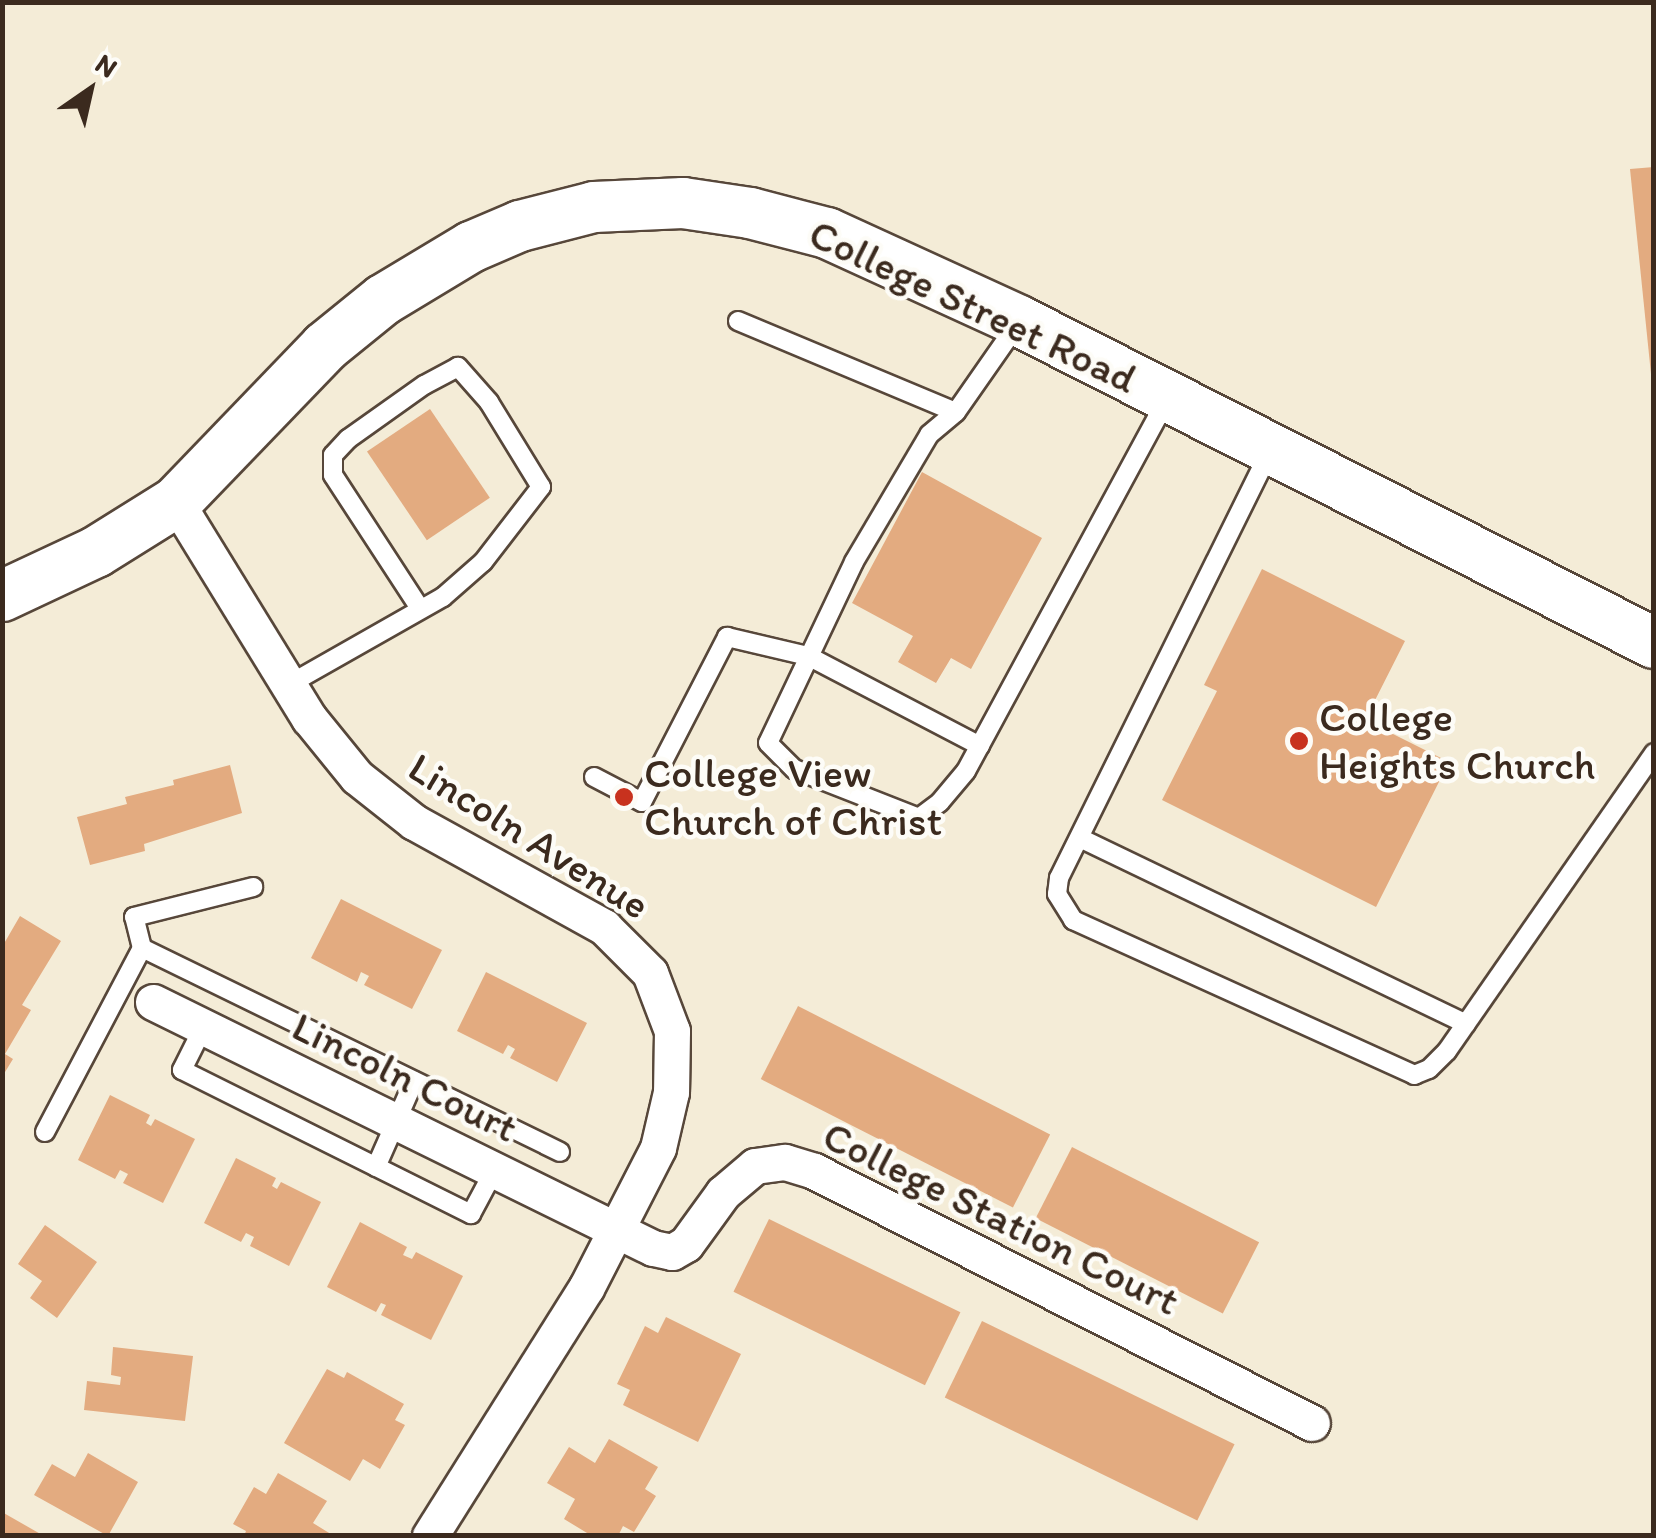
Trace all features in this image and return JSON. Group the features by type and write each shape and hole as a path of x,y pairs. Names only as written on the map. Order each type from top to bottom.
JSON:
{"street":[{"name":"College Street Road","path":"2,596 96,552 176,502 324,347 383,300 471,247 520,226 594,207 684,204 750,212 808,228 1019,321 1654,643"},
{"name":"Lincoln Avenue","path":"176,502 288,686 332,749 384,801 589,918 630,949 650,973 672,1031 672,1092 658,1148 619,1229 430,1536"},
{"name":"Lincoln Court","path":"137,995 395,1125 619,1229"},
{"name":"College Station Court","path":"619,1229 653,1248 672,1252 704,1223 736,1178 755,1166 784,1162 814,1171 1312,1423"}],"lane":[{"path":"738,320 956,412"},
{"path":"1019,321 956,412 929,434 854,562 768,743 794,769 919,818 940,802 980,746 1169,396"},
{"path":"288,686 419,607 443,597 483,562 541,487 489,402 458,366 348,439 333,455 332,475 419,607"},
{"path":"1271,448 1082,840 1059,878 1062,906 1073,920 1406,1073 1430,1069 1466,1024 1654,754"},
{"path":"594,778 642,802 727,636 808,656 980,746"},
{"path":"1082,840 1466,1024"},
{"path":"44,1132 137,995 142,948 134,917 253,887"},
{"path":"142,948 560,1152"},
{"path":"203,1028 182,1070 472,1214 494,1170"},
{"path":"376,1166 414,1081"}],"building":[{"path":"1654,167 1654,374 1651,374 1630,169"},
{"path":"430,409 490,498 427,540 367,451"},
{"path":"922,472 1042,538 971,669 951,658 936,683 898,662 913,636 852,603"},
{"name":"College Heights Church","path":"1262,569 1405,641 1365,720 1449,762 1376,907 1162,800 1217,691 1204,685"},
{"path":"230,765 242,813 144,844 145,851 90,865 77,817 127,804 125,797 174,785 173,780"},
{"path":"341,899 442,950 412,1009 364,985 369,976 361,972 357,982 311,958"},
{"path":"20,916 61,941 22,1005 31,1010 5,1054 13,1059 2,1077 2,947"},
{"path":"486,972 587,1023 557,1082 510,1058 515,1049 508,1045 503,1054 457,1031"},
{"path":"798,1006 1050,1134 1013,1208 761,1079"},
{"path":"110,1095 150,1115 146,1123 151,1126 155,1119 195,1139 163,1203 123,1183 128,1174 120,1170 115,1179 78,1160"},
{"path":"1072,1147 1259,1242 1223,1314 1036,1218"},
{"path":"236,1158 276,1178 272,1186 277,1189 281,1182 321,1202 289,1266 250,1246 254,1237 246,1233 241,1242 204,1223"},
{"path":"769,1219 960,1312 925,1385 733,1292"},
{"path":"360,1222 407,1247 403,1255 412,1259 416,1252 463,1276 431,1340 381,1315 386,1305 381,1303 376,1312 327,1287"},
{"path":"45,1225 97,1262 57,1318 30,1298 42,1281 18,1264"},
{"path":"666,1317 741,1354 698,1442 623,1405 630,1390 617,1384 645,1326 658,1333"},
{"path":"982,1321 1235,1444 1197,1521 945,1397"},
{"path":"113,1347 193,1356 185,1421 84,1410 87,1381 120,1385 121,1377 111,1375"},
{"path":"327,1369 344,1378 347,1372 404,1404 395,1420 405,1425 380,1469 363,1459 350,1481 284,1443"},
{"path":"609,1439 658,1467 645,1489 656,1496 634,1532 623,1526 618,1536 592,1536 564,1519 575,1499 547,1483 569,1447 595,1463"},
{"path":"88,1453 138,1482 108,1536 34,1495 52,1464 75,1477"},
{"path":"278,1473 327,1501 313,1523 334,1536 244,1536 246,1531 233,1524 254,1487 266,1494"},
{"path":"2,1512 44,1536 2,1536"}],"place":[{"name":"College Heights Church","path":"1299,741"},
{"name":"College View Church of Christ","path":"624,797"}]}
